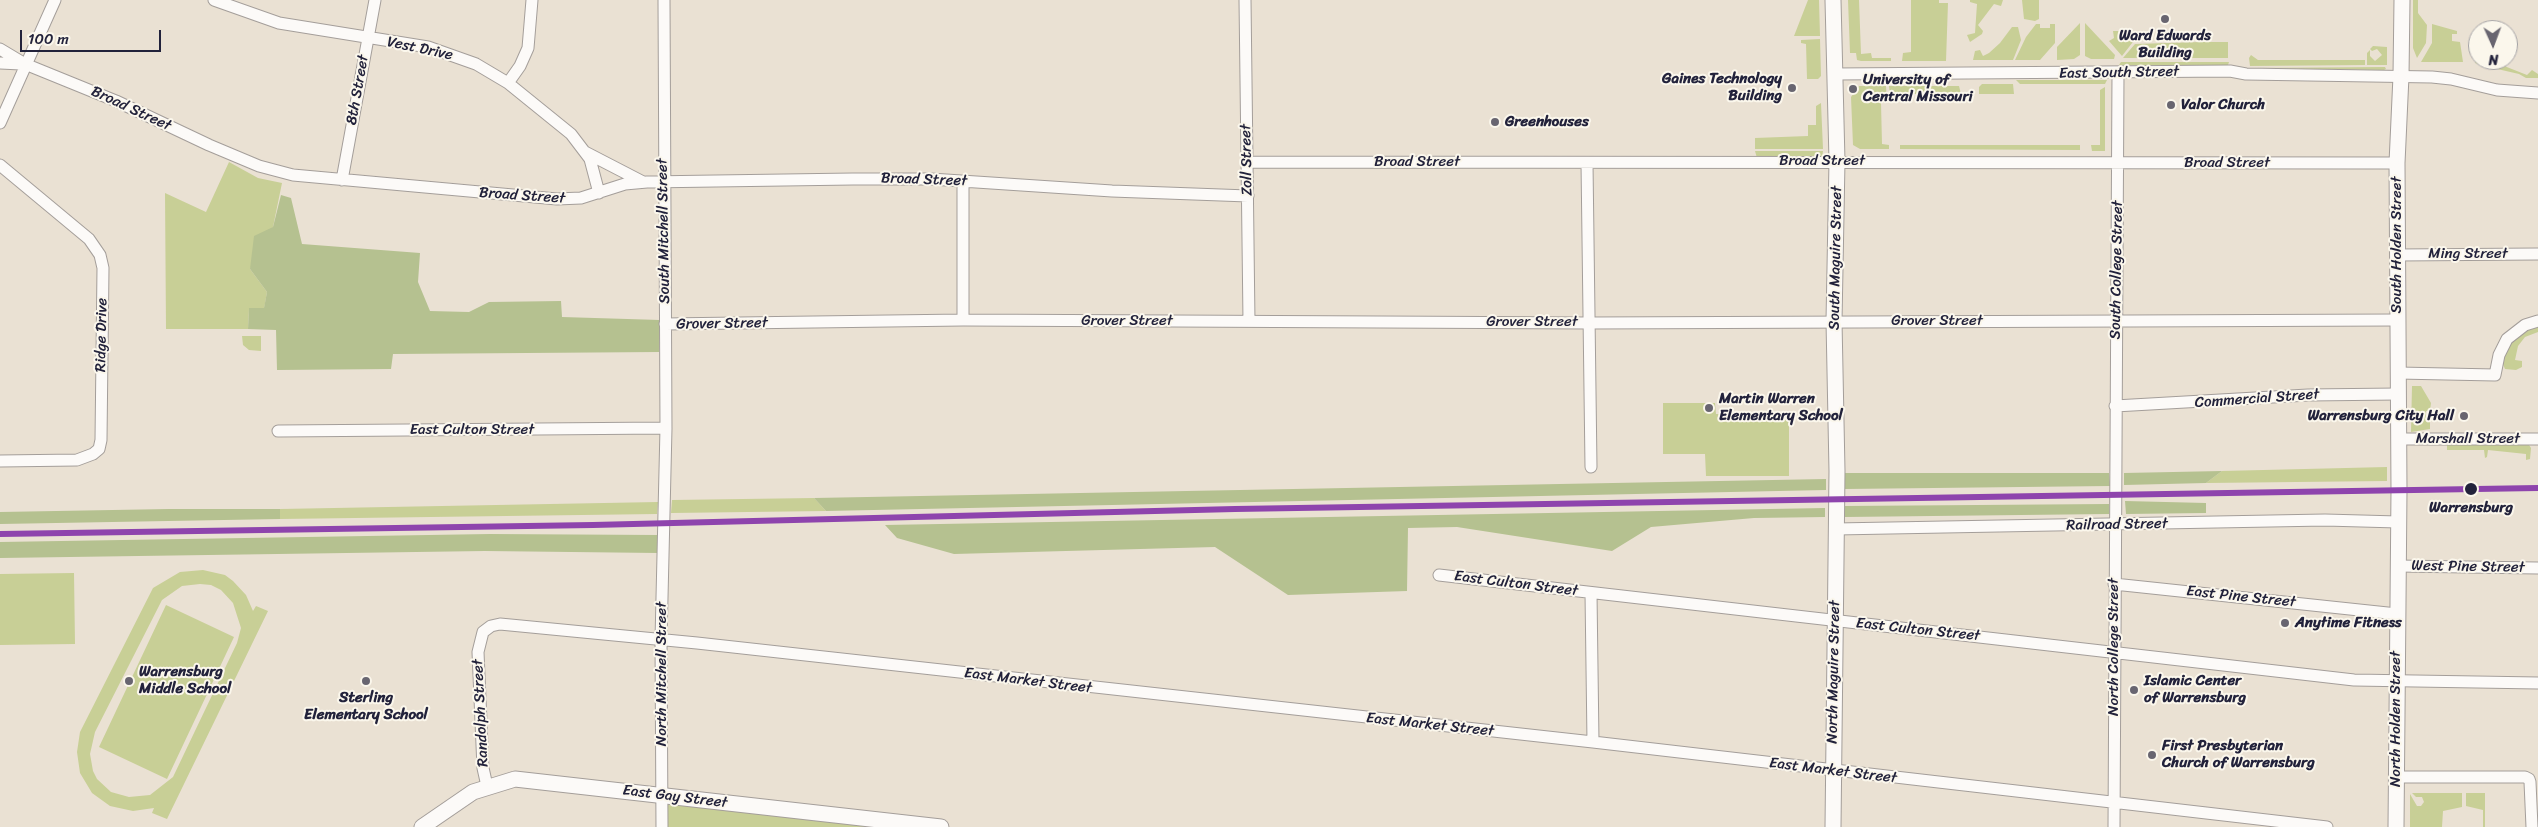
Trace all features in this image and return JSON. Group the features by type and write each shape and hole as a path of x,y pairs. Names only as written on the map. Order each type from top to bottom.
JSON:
{"main road":[{"name":"South Maguire Street","path":"1833,0 1837,161 1834,321 1837,471 1836,523"},
{"name":"South Holden Street","path":"2399,490 2397,163 2402,76 2402,0"},
{"name":"North Holden Street","path":"2396,827 2399,490"},
{"name":"North Maguire Street","path":"1833,827 1836,523"},
{"name":"East Gay Street","path":"422,827 463,798 487,786 515,779 890,825 941,827"}],"street":[{"path":"0,123 55,0"},
{"name":"Vest Drive","path":"214,0 234,4 279,23 428,47 459,56 476,64 508,83 571,134 590,159 599,193"},
{"name":"8th Street","path":"342,180 375,0"},
{"path":"508,83 520,66 528,48 532,0"},
{"name":"South Mitchell Street","path":"664,0 663,181 666,428 664,522"},
{"name":"Zoll Street","path":"1245,0 1249,321"},
{"name":"Broad Street","path":"0,50 25,64 116,101 200,142 260,166 293,175 557,199 581,198 625,184 643,182 853,179 963,181 1112,191 1248,196"},
{"path":"0,63 25,64"},
{"name":"East South Street","path":"1836,74 2230,71 2246,74 2451,78 2497,90 2538,93"},
{"name":"South College Street","path":"2116,467 2115,321 2118,73"},
{"path":"585,152 643,182"},
{"name":"Broad Street","path":"1247,162 1588,163 1837,161 2118,164 2397,163"},
{"path":"1588,163 1591,466"},
{"name":"Ridge Drive","path":"0,165 89,239 100,256 103,268 101,440 99,449 93,454 77,460 0,461"},
{"path":"963,181 963,320"},
{"name":"Ming Street","path":"2397,255 2538,254"},
{"name":"Grover Street","path":"665,324 963,320 1589,323 2398,320"},
{"path":"2398,373 2495,375 2499,355 2507,339 2519,328 2538,321"},
{"name":"Commercial Street","path":"2115,406 2308,394 2398,394"},
{"name":"East Culton Street","path":"278,431 666,428"},
{"name":"Marshall Street","path":"2398,439 2538,439"},
{"name":"North College Street","path":"2114,827 2116,467"},
{"name":"Railroad Street","path":"1836,523 2116,525 2313,520 2398,522"},
{"name":"North Mitchell Street","path":"662,827 661,640 664,522"},
{"name":"West Pine Street","path":"2398,566 2538,568"},
{"name":"East Culton Street","path":"1439,575 2354,680 2538,683"},
{"name":"East Pine Street","path":"2114,584 2397,614"},
{"path":"1591,593 1593,742"},
{"name":"Randolph Street","path":"487,786 483,768 478,652 482,638 487,628 500,624 534,628"},
{"name":"East Market Street","path":"534,628 661,640 1593,742 2114,804 2327,827"},
{"path":"2396,777 2529,779 2532,827"}],"green space":[{"path":"1808,0 1819,0 1820,36 1794,36"},
{"path":"1848,0 1859,0 1861,54 1871,53 1872,58 1891,58 1891,61 1861,61 1857,60 1856,53 1850,53"},
{"path":"1911,0 1939,0 1939,3 1948,3 1946,61 1902,61 1903,53 1911,52"},
{"path":"1970,0 2003,0 2001,6 1994,4 1978,25 1983,31 1982,34 1970,42 1967,35 1975,33 1977,4 1970,2"},
{"path":"2022,0 2039,0 2039,19 2035,21 2024,19"},
{"path":"2413,0 2418,0 2418,13 2427,25 2426,43 2417,58 2413,48"},
{"path":"2080,23 2080,55 2074,59 2057,60 2057,47"},
{"path":"2085,23 2115,55 2114,59 2091,59 2085,56"},
{"path":"2036,24 2040,24 2040,28 2050,28 2050,24 2055,24 2055,43 2040,60 2015,60 2026,37"},
{"path":"2432,24 2457,31 2457,34 2452,34 2452,41 2460,42 2463,62 2421,62 2432,43"},
{"path":"2012,27 2018,27 2021,40 2013,60 1973,60 1975,51 1980,50 1983,56 1989,53 2000,43"},
{"path":"2113,31 2125,31 2125,39 2136,38 2122,56 2109,41 2114,38"},
{"path":"1820,39 1821,76 1818,79 1807,79 1806,44 1801,43 1801,40"},
{"path":"2228,42 2228,58 2123,58 2135,44"},
{"path":"2373,46 2387,47 2387,65 2367,65 2367,53 2370,50 2370,56 2375,61 2382,55 2377,49 2372,51 2370,49"},
{"path":"2251,55 2258,60 2365,60 2365,65 2250,66 2249,58"},
{"path":"2121,62 2229,62 2228,65 2119,65"},
{"path":"2385,67 2386,69 2384,70 2252,68"},
{"path":"2502,70 2514,70 2527,75 2532,70 2538,74 2538,78 2526,78 2519,74"},
{"path":"2016,80 2107,80 2105,84 2020,84"},
{"path":"1982,84 2013,84 2014,94 1979,94 1979,87"},
{"path":"1859,86 1886,86 1887,102 1881,103 1882,144 1889,145 1889,149 1860,149 1853,145 1851,97"},
{"path":"1889,86 1959,86 1961,94 1890,94"},
{"path":"2105,87 2105,151 2092,151 2091,145 2100,145 2100,90"},
{"path":"1821,103 1823,149 1755,149 1755,138 1808,136 1808,125 1816,125 1816,106"},
{"path":"1900,145 2080,145 2080,150 1900,149"},
{"path":"1755,151 1823,151 1822,158 1757,158"},
{"path":"229,162 258,178 282,183 273,227 250,269 267,292 264,309 249,309 248,329 166,329 165,193 206,212"},
{"path":"281,195 291,198 302,244 420,253 418,282 430,311 469,312 489,302 561,301 562,317 660,320 659,352 393,354 391,369 277,370 276,330 248,329 249,308 264,308 267,292 250,269 254,236 273,227"},
{"path":"2538,326 2538,332 2525,337 2518,346 2515,360 2522,361 2522,367 2516,370 2505,369 2502,362 2511,341 2525,330"},
{"path":"242,336 261,336 261,351 249,350 243,345"},
{"path":"2412,386 2421,386 2431,403 2430,411 2426,411 2426,420 2430,420 2430,429 2411,432"},
{"path":"1663,403 1715,403 1716,414 1744,414 1744,420 1789,420 1789,476 1706,476 1705,454 1663,454"},
{"path":"2447,444 2529,445 2531,448 2530,459 2526,460 2526,454 2488,450 2487,457 2485,458 2484,450 2447,450"},
{"path":"2387,467 2387,481 2206,483 2222,471"},
{"path":"2222,471 2206,483 2124,485 2124,473"},
{"path":"1845,473 2109,473 2110,486 1845,489"},
{"path":"1826,479 1826,490 826,511 814,498"},
{"path":"814,498 826,511 671,513 672,500"},
{"path":"2125,501 2206,503 2206,513 2126,514"},
{"path":"658,502 657,514 280,519 280,509"},
{"path":"2109,504 2109,514 1845,517 1845,506"},
{"path":"1825,508 1825,517 1754,518 1651,527 1612,551 1457,527 1408,528 1407,591 1288,595 1215,547 954,554 897,538 885,525"},
{"path":"280,509 280,519 0,524 0,512"},
{"path":"490,534 658,535 658,553 485,551 0,558 0,542"},
{"path":"203,570 225,575 246,595 253,611 256,606 268,611 167,819 152,813 154,808 133,811 110,806 92,793 80,773 77,752 80,732 153,588 180,572","holes":["211,585 221,590 233,603 241,628 237,643 173,777 150,795 129,797 111,792 97,779 93,771 90,754 95,732 162,600 182,586"]},
{"path":"74,573 75,644 0,645 0,574"},
{"path":"166,605 234,637 167,779 99,747"},
{"path":"2412,793 2462,793 2462,807 2443,811 2442,827 2410,827 2410,794 2417,806 2421,806 2424,802 2422,797 2416,797"},
{"path":"2466,793 2485,793 2485,827 2483,827 2483,810 2466,806"},
{"path":"662,796 921,827 663,827"}],"transit line":[{"path":"0,534 593,525 1235,509 2538,488"}],"place":[{"name":"Ward Edwards Building","path":"2165,19"},
{"name":"Gaines Technology Building","path":"1792,88"},
{"name":"University of Central Missouri","path":"1853,89"},
{"name":"Valor Church","path":"2171,105"},
{"name":"Greenhouses","path":"1495,122"},
{"name":"Martin Warren Elementary School","path":"1709,408"},
{"name":"Warrensburg City Hall","path":"2464,416"},
{"name":"Warrensburg","path":"2471,489"},
{"name":"Anytime Fitness","path":"2285,623"},
{"name":"Warrensburg Middle School","path":"129,681"},
{"name":"Sterling Elementary School","path":"366,681"},
{"name":"Islamic Center of Warrensburg","path":"2134,690"},
{"name":"First Presbyterian Church of Warrensburg","path":"2152,755"}]}
